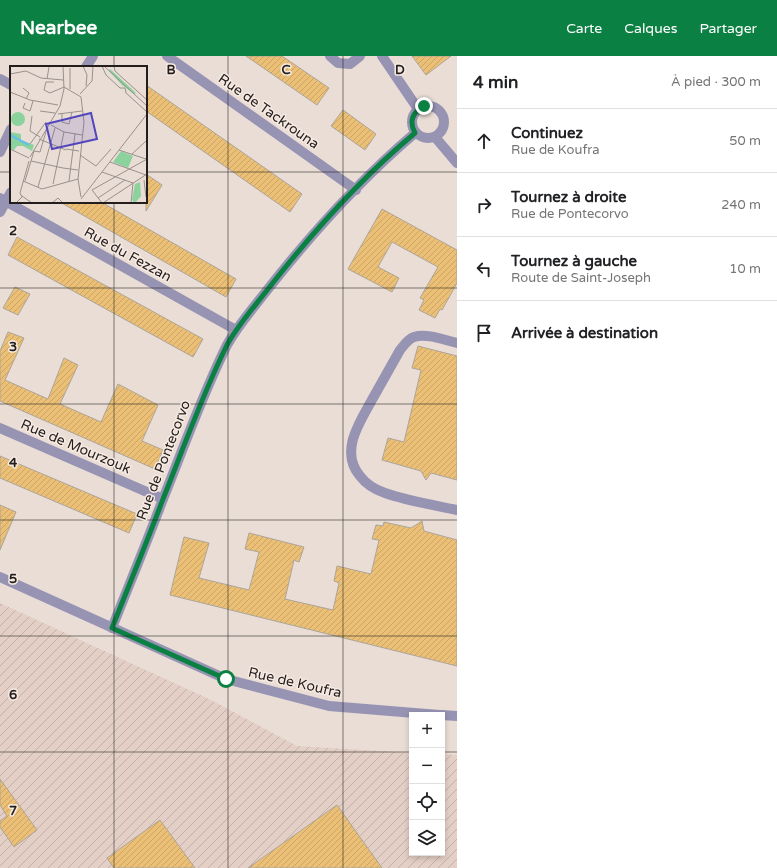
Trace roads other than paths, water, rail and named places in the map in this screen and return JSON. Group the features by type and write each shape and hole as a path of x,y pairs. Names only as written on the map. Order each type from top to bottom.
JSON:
{"street":[{"path":"87,66 93,56"},
{"name":"Rue de Tackrouna","path":"167,56 356,190"},
{"path":"330,56 338,63 350,64 360,56"},
{"path":"382,56 418,109"},
{"path":"0,79 10,84"},
{"path":"424,106 429,106 436,108 441,113 444,119 444,126 441,133 430,139 424,139 415,133 411,122 413,114 418,109 424,106"},
{"path":"0,152 10,130"},
{"name":"Rue de Pontecorvo","path":"112,628 196,413 227,345 236,330 294,256 386,159 415,133"},
{"path":"435,137 457,163"},
{"path":"0,212 3,200"},
{"name":"Rue du Fezzan","path":"3,200 236,330"},
{"path":"457,343 424,336 414,337 407,341 400,350 356,429 350,449 351,460 356,471 364,481 373,488 385,493 457,510"},
{"name":"Rue de Mourzouk","path":"0,428 163,499"},
{"name":"Rue de Koufra","path":"0,577 226,679 329,706 409,713"},
{"path":"445,715 457,716"}]}
